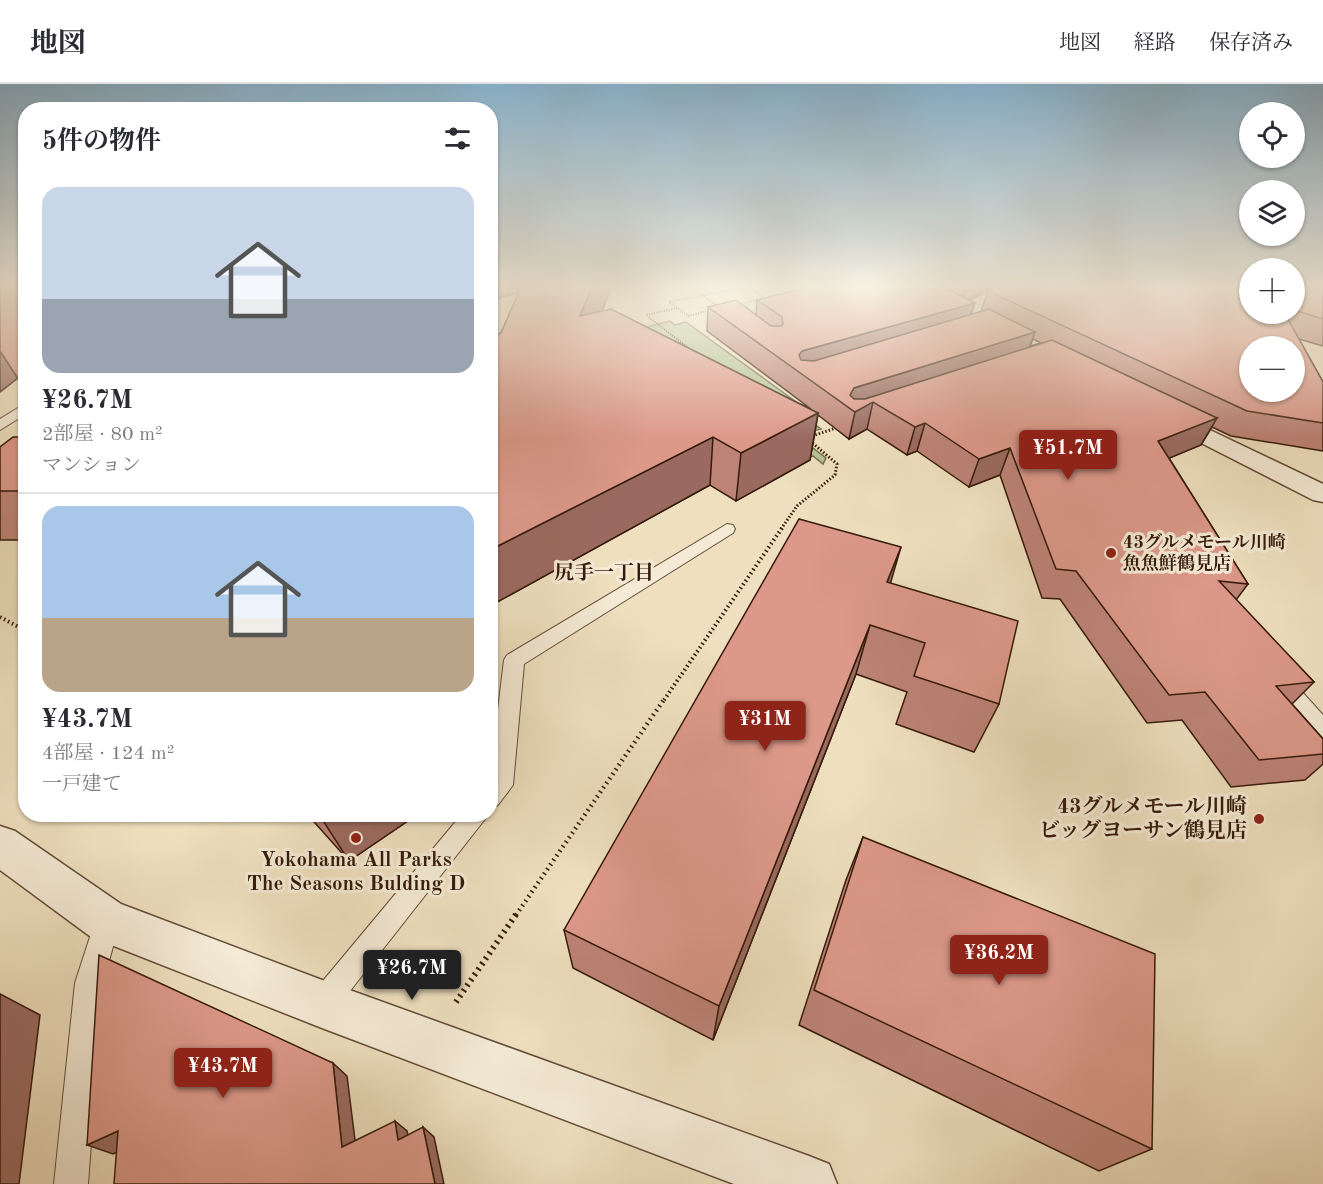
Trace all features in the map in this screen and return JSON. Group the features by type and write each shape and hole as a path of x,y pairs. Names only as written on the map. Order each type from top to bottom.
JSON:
{"street":[{"path":"1143,404 1323,494"},
{"path":"0,845 107,921 322,1005 809,1184"}],"lane":[{"path":"0,426 18,413"},
{"path":"498,789 501,785 514,660 727,529"},
{"path":"1267,661 1278,679 1323,730"},
{"path":"322,1005 471,822"},
{"path":"71,1184 89,983 107,921"}],"path":[{"path":"673,336 691,350"},
{"path":"428,1043 797,506 836,475 837,464 805,438 845,424"},
{"path":"0,617 18,627"}],"green space":[{"path":"658,336 706,336 795,401 821,429 806,433 774,418 826,458 823,464 813,456 807,458 765,420"}],"building":[{"path":"0,336 18,336 18,379 0,351"},
{"path":"498,336 665,336 818,413 741,453 713,437 498,546"},
{"path":"749,336 855,336 802,351 799,355 801,360 814,361 897,336 1021,336 854,388 850,395 854,399 865,399 1052,340 1217,418 1158,441 1248,584 1219,581 1314,682 1276,686 1323,739 1323,754 1259,760 1205,692 1169,695 1076,571 1056,569 1010,448 979,459 925,423 915,427 873,402 855,412"},
{"path":"1086,336 1239,336 1239,402 1305,402 1305,350 1323,382 1323,423 1247,411"},
{"path":"13,437 18,437 18,491 0,491 0,447"},
{"path":"799,519 901,547 887,582 1018,621 999,704 914,676 925,643 870,625 719,1006 564,930"},
{"path":"863,837 1155,954 1152,1149 814,990"},
{"path":"99,955 333,1063 342,1147 395,1121 398,1140 423,1127 435,1184 114,1184 118,1131 87,1145"}],"place":[{"name":"43グルメモール川崎 魚魚鮮鶴見店","path":"1111,553"},
{"name":"43グルメモール川崎 ビッグヨーサン鶴見店","path":"1259,819"},
{"name":"Yokohama All Parks The Seasons Bulding D","path":"356,838"}],"district":[{"name":"尻手一丁目","path":"604,574"}]}
